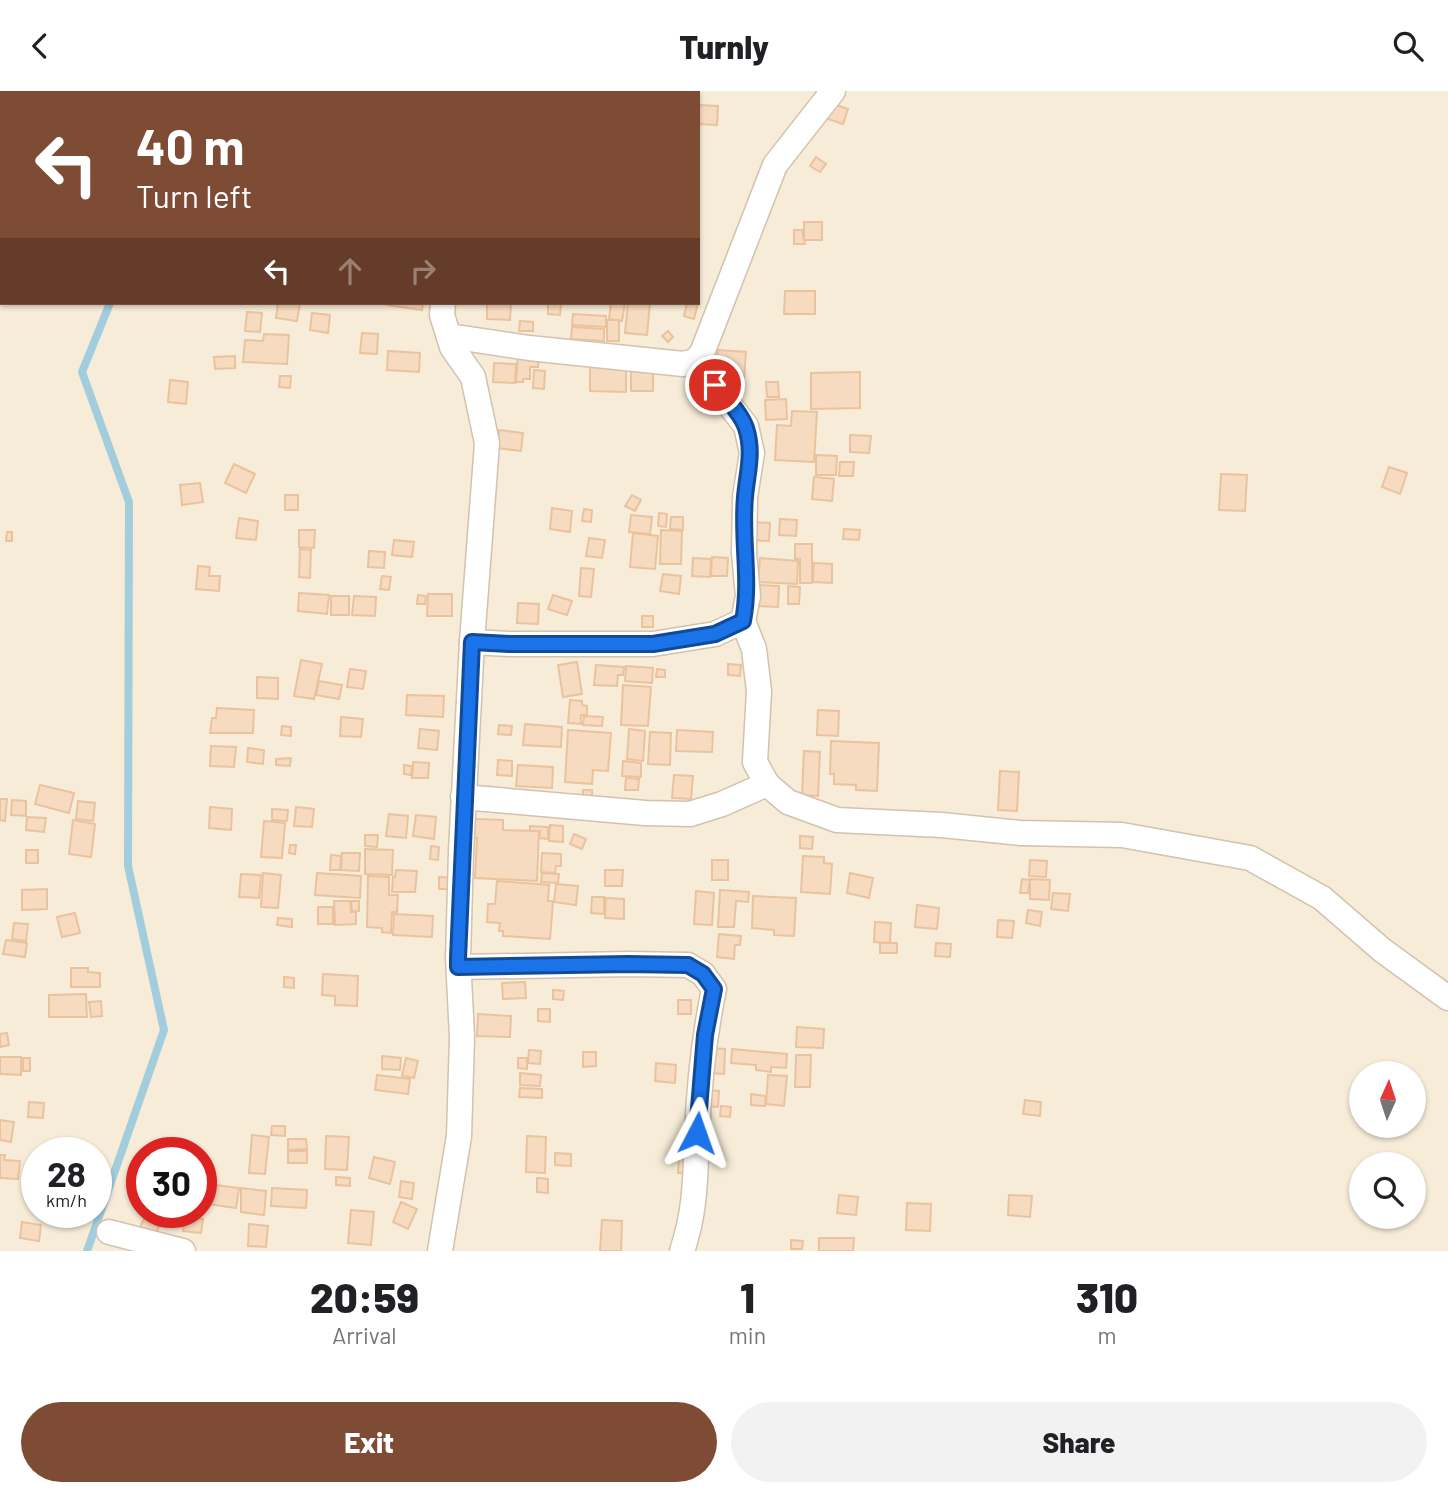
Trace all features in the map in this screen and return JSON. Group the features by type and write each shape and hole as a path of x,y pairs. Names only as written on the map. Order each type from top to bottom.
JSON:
{"street":[{"path":"449,335 529,348 683,365 695,361 702,353 714,325 775,165 833,91"},
{"path":"437,1248 459,1136 462,1037 458,967 463,797 487,443 473,377 452,347 442,316 443,305"},
{"path":"695,361 746,426 752,453 745,497 744,553 748,596 743,621 754,649 759,691 755,762 767,784 788,802 837,820 942,825 1021,833 1122,835 1250,858 1322,898 1382,950 1448,998"},
{"path":"472,642 653,644 715,634 743,621"},
{"path":"463,797 645,813 690,814 722,804 767,784"},
{"path":"458,967 688,965 703,974 714,989 705,1035 697,1133 696,1191 682,1251"},
{"path":"109,1232 183,1251"}],"shaded area":[{"path":"700,91 1448,91 1448,1251 0,1251 0,305 700,305"}],"building":[{"path":"830,103 848,109 843,124 825,118"},
{"path":"700,105 718,106 717,125 700,124"},
{"path":"816,157 826,164 820,172 810,166"},
{"path":"804,222 822,222 822,240 804,240"},
{"path":"794,230 802,230 805,244 794,244"},
{"path":"785,291 815,291 815,314 784,314"},
{"path":"278,305 300,305 297,321 276,318"},
{"path":"387,305 423,305 422,310"},
{"path":"487,305 511,305 510,320 487,319"},
{"path":"548,305 561,305 560,315 548,314"},
{"path":"611,305 625,305 622,321 609,319"},
{"path":"628,305 650,305 647,335 625,333"},
{"path":"687,305 698,305 694,319 684,316"},
{"path":"247,312 262,313 260,332 245,331"},
{"path":"312,313 330,315 328,333 310,330"},
{"path":"573,314 606,316 606,327 572,325"},
{"path":"607,320 619,320 619,341 607,341"},
{"path":"520,321 533,322 533,331 519,331"},
{"path":"572,327 604,329 604,341 571,339"},
{"path":"668,331 673,337 668,342 662,336"},
{"path":"362,333 378,334 377,354 360,353"},
{"path":"264,334 289,335 287,364 243,362 245,340 263,341"},
{"path":"718,350 746,352 744,378 716,375"},
{"path":"388,351 420,353 419,372 387,370"},
{"path":"518,352 539,353 538,367 530,367 530,379 523,379 523,382 516,382"},
{"path":"235,356 235,368 215,369 214,357"},
{"path":"494,363 516,364 515,383 493,382"},
{"path":"590,367 626,368 626,392 590,391"},
{"path":"534,370 545,371 544,389 533,388"},
{"path":"631,371 653,372 653,391 631,391"},
{"path":"860,372 860,408 811,409 811,373"},
{"path":"280,376 291,376 290,388 279,387"},
{"path":"170,380 188,382 186,404 168,402"},
{"path":"766,382 778,382 779,397 767,397"},
{"path":"786,399 787,419 766,420 765,400"},
{"path":"792,411 817,412 814,462 775,460 777,425 791,426"},
{"path":"499,430 523,433 521,451 497,448"},
{"path":"850,435 871,436 869,453 850,452"},
{"path":"816,455 837,456 836,475 816,475"},
{"path":"840,462 854,462 853,476 839,476"},
{"path":"234,464 255,474 246,493 225,483"},
{"path":"1389,467 1407,473 1400,494 1382,487"},
{"path":"1221,474 1247,475 1245,511 1219,510"},
{"path":"814,477 834,479 832,501 812,499"},
{"path":"200,483 203,502 182,505 180,485"},
{"path":"285,495 298,495 298,510 285,510"},
{"path":"632,495 641,500 635,511 625,506"},
{"path":"552,508 572,511 570,532 550,529"},
{"path":"584,509 592,510 591,522 582,521"},
{"path":"659,513 667,514 666,527 658,526"},
{"path":"631,515 652,517 650,534 629,532"},
{"path":"671,517 683,517 683,530 670,529"},
{"path":"239,518 258,521 256,540 236,538"},
{"path":"780,519 797,520 796,536 779,535"},
{"path":"752,522 770,523 769,541 751,540"},
{"path":"844,529 860,530 859,540 843,539"},
{"path":"299,530 315,530 314,548 299,547"},
{"path":"661,530 682,531 681,564 660,564"},
{"path":"7,532 12,532 12,541 6,541"},
{"path":"633,533 658,536 655,569 630,567"},
{"path":"589,538 605,540 602,558 586,556"},
{"path":"394,540 414,542 412,557 392,555"},
{"path":"795,544 812,544 812,583 800,583 800,559 795,559"},
{"path":"300,549 311,550 310,578 299,577"},
{"path":"369,551 385,552 384,568 368,567"},
{"path":"712,557 728,558 727,576 711,576"},
{"path":"693,558 711,559 710,577 692,576"},
{"path":"760,558 798,561 797,584 758,582"},
{"path":"814,563 832,564 832,583 813,582"},
{"path":"198,566 210,567 209,576 220,576 219,591 196,589"},
{"path":"581,568 594,569 591,597 579,596"},
{"path":"663,574 681,576 679,594 660,591"},
{"path":"382,576 391,577 389,590 380,589"},
{"path":"759,585 779,586 778,607 758,606"},
{"path":"788,586 800,587 799,604 788,604"},
{"path":"299,593 329,595 327,614 298,611"},
{"path":"428,594 452,594 452,616 427,616"},
{"path":"418,595 426,596 425,604 417,604"},
{"path":"553,595 572,601 567,615 548,609"},
{"path":"331,596 349,596 349,615 331,615"},
{"path":"354,596 376,597 375,616 352,615"},
{"path":"518,603 539,604 538,624 517,623"},
{"path":"642,616 653,616 653,627 642,627"},
{"path":"301,660 322,664 314,699 294,696"},
{"path":"577,662 582,694 563,697 558,665"},
{"path":"728,664 741,665 740,676 728,675"},
{"path":"596,665 624,667 623,675 618,675 617,686 594,685"},
{"path":"626,666 653,668 652,683 625,681"},
{"path":"350,669 366,671 363,689 347,687"},
{"path":"657,669 665,670 665,677 656,677"},
{"path":"257,677 278,678 278,699 257,698"},
{"path":"319,681 342,685 339,699 316,695"},
{"path":"623,685 651,687 648,726 621,725"},
{"path":"407,695 444,696 443,717 406,715"},
{"path":"570,700 582,701 582,705 587,706 587,715 581,715 581,724 568,723"},
{"path":"217,708 254,710 253,733 210,733 212,718 216,718"},
{"path":"818,710 839,711 838,736 817,735"},
{"path":"584,716 603,717 602,726 583,725"},
{"path":"341,717 363,719 361,737 340,736"},
{"path":"525,724 562,727 561,747 523,745"},
{"path":"499,725 512,726 511,735 498,734"},
{"path":"282,726 291,727 291,736 281,735"},
{"path":"420,729 439,731 437,750 418,748"},
{"path":"629,729 645,731 643,761 627,759"},
{"path":"568,730 611,733 608,771 593,770 592,784 565,782"},
{"path":"677,730 713,732 712,752 676,751"},
{"path":"650,732 671,733 670,765 648,764"},
{"path":"831,741 879,743 877,791 856,790 856,785 834,784 834,774 830,774"},
{"path":"211,746 236,747 234,767 210,766"},
{"path":"248,748 264,750 263,764 247,762"},
{"path":"804,751 820,752 818,796 802,795"},
{"path":"291,758 290,766 276,765 276,759"},
{"path":"498,760 512,761 512,776 497,775"},
{"path":"623,761 641,763 641,777 622,776"},
{"path":"413,762 429,763 428,778 412,778"},
{"path":"404,765 412,766 411,775 404,774"},
{"path":"518,765 553,767 552,788 516,786"},
{"path":"1000,771 1019,772 1017,811 998,810"},
{"path":"674,775 693,776 691,799 672,798"},
{"path":"626,778 639,779 638,790 625,790"},
{"path":"40,785 74,793 69,813 35,804"},
{"path":"583,790 592,790 592,800 583,800"},
{"path":"0,799 7,799 5,821 0,820"},
{"path":"12,800 26,801 26,816 11,815"},
{"path":"78,801 95,803 93,821 76,819"},
{"path":"210,807 232,809 231,830 209,828"},
{"path":"296,807 314,809 312,827 294,826"},
{"path":"272,809 288,810 287,821 272,820"},
{"path":"389,814 408,816 406,838 386,836"},
{"path":"416,815 436,817 434,839 413,836"},
{"path":"27,817 46,818 44,832 26,830"},
{"path":"475,819 503,820 503,830 539,831 537,881 475,878"},
{"path":"73,820 95,824 91,857 69,854"},
{"path":"264,821 285,823 282,858 261,857"},
{"path":"550,825 563,826 563,842 549,841"},
{"path":"530,826 548,827 548,839 539,838 540,831 530,831"},
{"path":"574,834 586,839 582,849 570,844"},
{"path":"365,835 378,835 377,847 365,846"},
{"path":"800,836 813,837 812,849 800,848"},
{"path":"290,845 296,845 295,854 289,853"},
{"path":"431,846 439,847 438,860 430,859"},
{"path":"365,849 393,850 392,875 365,874"},
{"path":"26,850 38,850 38,863 26,863"},
{"path":"342,853 360,853 359,871 341,870"},
{"path":"542,853 561,854 561,866 556,866 555,873 541,872"},
{"path":"331,855 341,856 340,870 330,870"},
{"path":"803,856 824,857 824,863 832,864 830,894 801,892"},
{"path":"712,860 728,860 728,880 712,880"},
{"path":"1030,860 1047,861 1046,877 1029,876"},
{"path":"396,870 417,871 415,892 392,892"},
{"path":"605,870 623,870 622,886 605,886"},
{"path":"263,873 281,875 278,908 261,907"},
{"path":"317,873 361,876 360,898 315,895"},
{"path":"542,873 559,874 558,883 541,882"},
{"path":"850,873 873,878 869,898 847,893"},
{"path":"241,874 261,875 259,898 239,897"},
{"path":"368,876 389,877 389,895 398,895 397,912 392,912 391,933 382,932 382,928 367,927"},
{"path":"439,877 452,878 451,889 439,889"},
{"path":"1022,879 1030,880 1028,893 1020,893"},
{"path":"1030,879 1050,880 1049,900 1030,899"},
{"path":"497,881 549,885 548,901 553,901 550,939 503,936 503,931 499,931 500,923 487,922 488,904 495,904"},
{"path":"556,884 578,886 576,905 554,902"},
{"path":"47,889 47,909 22,910 22,890"},
{"path":"720,890 749,892 748,902 736,901 734,927 718,927"},
{"path":"696,891 714,893 712,925 694,924"},
{"path":"1053,893 1070,894 1068,911 1051,909"},
{"path":"753,896 796,898 794,936 774,935 774,930 752,928"},
{"path":"592,897 604,897 604,914 591,913"},
{"path":"606,898 624,899 624,919 605,918"},
{"path":"334,901 350,901 351,912 356,912 356,924 335,925"},
{"path":"351,901 359,901 359,911 352,911"},
{"path":"917,905 939,908 937,929 915,927"},
{"path":"318,907 333,907 333,924 318,924"},
{"path":"1028,910 1042,912 1040,926 1026,923"},
{"path":"75,913 80,933 62,937 57,917"},
{"path":"394,914 433,916 432,937 393,935"},
{"path":"278,918 292,919 292,927 277,925"},
{"path":"998,920 1014,921 1012,938 997,937"},
{"path":"875,922 891,923 890,943 874,942"},
{"path":"14,923 28,924 26,941 12,939"},
{"path":"719,934 741,936 740,945 735,945 734,959 717,957"},
{"path":"6,940 27,943 25,957 3,954"},
{"path":"880,943 897,943 897,953 880,953"},
{"path":"936,943 951,944 950,957 935,956"},
{"path":"71,968 88,968 88,972 100,973 100,987 71,987"},
{"path":"323,974 358,976 357,1006 335,1005 335,996 322,995"},
{"path":"284,977 294,978 294,988 284,987"},
{"path":"525,982 526,998 503,999 502,983"},
{"path":"553,990 564,991 563,1000 553,999"},
{"path":"86,994 87,1017 49,1017 49,995"},
{"path":"678,1000 691,1000 691,1014 678,1014"},
{"path":"101,1001 102,1016 91,1017 89,1002"},
{"path":"538,1009 550,1009 550,1022 538,1021"},
{"path":"478,1014 511,1016 510,1037 477,1036"},
{"path":"797,1027 824,1029 823,1048 796,1047"},
{"path":"7,1033 9,1045 0,1047 0,1034"},
{"path":"712,1048 725,1049 724,1074 710,1073"},
{"path":"732,1049 787,1054 786,1068 771,1067 771,1072 756,1070 756,1065 731,1063"},
{"path":"529,1050 541,1051 540,1064 528,1063"},
{"path":"583,1052 596,1052 596,1066 583,1067"},
{"path":"796,1055 811,1055 810,1087 795,1087"},
{"path":"382,1056 401,1058 400,1070 382,1069"},
{"path":"0,1057 21,1057 21,1075 0,1074"},
{"path":"23,1058 30,1058 30,1071 23,1071"},
{"path":"406,1058 418,1061 414,1078 402,1076"},
{"path":"518,1058 527,1058 527,1069 518,1068"},
{"path":"656,1063 676,1065 675,1083 655,1081"},
{"path":"520,1073 541,1075 540,1086 520,1085"},
{"path":"377,1075 410,1079 408,1094 375,1090"},
{"path":"768,1075 787,1076 784,1106 766,1104"},
{"path":"520,1088 542,1089 542,1098 519,1097"},
{"path":"706,1090 719,1091 718,1107 705,1106"},
{"path":"751,1094 766,1096 765,1106 751,1105"},
{"path":"1025,1100 1041,1102 1040,1116 1023,1114"},
{"path":"29,1102 44,1103 43,1118 28,1117"},
{"path":"721,1106 731,1107 730,1117 720,1116"},
{"path":"0,1120 14,1122 11,1142 0,1140"},
{"path":"272,1126 285,1126 285,1136 271,1135"},
{"path":"252,1135 269,1137 265,1174 249,1173"},
{"path":"326,1136 349,1137 347,1170 325,1169"},
{"path":"527,1136 546,1137 545,1173 526,1172"},
{"path":"288,1139 306,1139 307,1149 288,1150"},
{"path":"288,1151 307,1151 307,1163 288,1163"},
{"path":"555,1153 571,1154 571,1166 555,1165"},
{"path":"0,1155 5,1155 4,1160 20,1161 18,1179 0,1178"},
{"path":"374,1157 395,1162 390,1184 369,1178"},
{"path":"679,1157 693,1157 692,1173 678,1173"},
{"path":"336,1177 350,1178 350,1186 336,1185"},
{"path":"537,1178 548,1179 548,1193 537,1192"},
{"path":"401,1181 414,1183 412,1199 399,1197"},
{"path":"217,1185 239,1188 236,1208 217,1205"},
{"path":"241,1188 266,1191 264,1215 241,1212"},
{"path":"272,1188 307,1190 306,1208 271,1206"},
{"path":"839,1195 858,1197 856,1215 837,1213"},
{"path":"1009,1195 1032,1196 1030,1217 1008,1215"},
{"path":"401,1202 417,1209 408,1229 393,1222"},
{"path":"907,1203 931,1204 930,1231 906,1230"},
{"path":"351,1210 374,1212 371,1245 348,1243"},
{"path":"602,1220 622,1221 621,1251 600,1251"},
{"path":"249,1224 268,1226 266,1247 248,1246"},
{"path":"21,1228 41,1228 39,1241 20,1238"},
{"path":"140,1228 158,1228 154,1238 138,1231"},
{"path":"183,1228 202,1228 201,1233 183,1231"},
{"path":"819,1238 854,1238 853,1251 819,1251"},
{"path":"791,1240 803,1241 802,1249 791,1249"}],"waterway":[{"path":"87,1251 164,1030 128,866 129,502 82,372 109,305"}],"route":[{"path":"697,1133 705,1035 714,989 703,974 688,965 458,967 458,958 472,642 653,644 715,634 743,621 748,596 744,553 745,497 752,453 746,426 715,385"}]}
